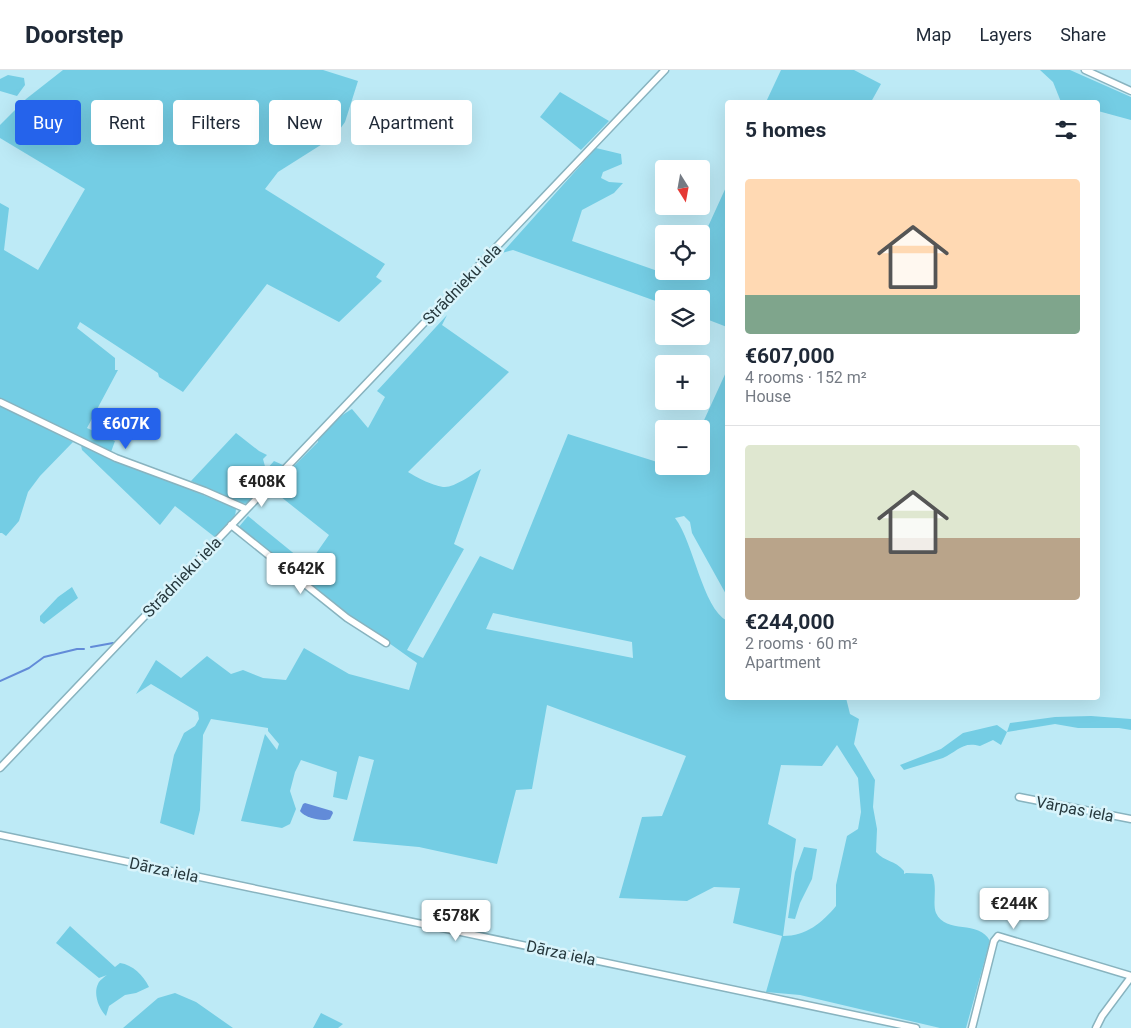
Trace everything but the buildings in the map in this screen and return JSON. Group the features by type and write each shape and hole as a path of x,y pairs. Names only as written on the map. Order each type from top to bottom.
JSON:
{"street":[{"name":"Strādnieku iela","path":"0,768 664,70"},
{"path":"1086,70 1131,91"},
{"path":"0,402 116,458 246,509"},
{"path":"231,525 347,618 386,643"},
{"name":"Vārpas iela","path":"1019,797 1131,820"},
{"name":"Dārza iela","path":"0,835 916,1028"},
{"path":"972,1028 994,941 998,936 1131,976 1102,1016 1096,1028"}],"shaded area":[{"path":"63,70 323,70 358,81 345,122 341,128 341,100 269,100 269,145 321,145 278,172 265,189 385,264 376,277 382,281 339,322 267,284 183,392 159,377 158,373 80,322 77,328 115,358 115,370 118,370 87,428 115,441 111,452 0,398 0,203 9,208 4,250 38,270 85,189 0,138 0,125 15,110 15,145 81,145 81,100 26,99"},
{"path":"781,70 854,70 881,84 872,100 767,100"},
{"path":"1040,70 1070,70 1131,97 1131,120 1100,112 1100,100 1060,100 1053,82"},
{"path":"8,75 24,78 25,85 17,96 0,91 0,79"},
{"path":"560,92 609,121 581,150 540,117"},
{"path":"596,148 621,154 622,164 603,172 601,178 609,182 623,183 614,193 582,210 572,241 655,270 655,280 710,280 709,225 725,189 725,326 710,320 710,290 655,290 655,301 513,250 502,253"},
{"path":"447,315 442,325 509,372 408,472 431,484 445,487 459,483 481,469 454,544 464,549 407,650 423,658 480,556 513,570 568,434 655,461 655,475 710,475 710,420 704,420 725,374 725,592 692,533 690,522 684,516 675,518 688,543 711,603 718,614 725,619 725,700 846,700 850,714 859,719 854,744 875,780 873,807 877,829 876,852 883,858 901,867 904,874 932,874 935,884 935,909 941,920 947,924 978,930 985,934 990,941 966,1028 940,1028 800,995 766,992 782,936 733,923 740,888 714,887 687,901 619,898 642,817 662,816 686,756 547,705 532,789 516,790 497,864 419,847 353,841 374,760 359,756 347,800 333,797 337,772 301,760 295,772 290,791 296,809 290,824 282,828 241,821 265,734 277,750 279,744 268,731 268,728 211,719 203,735 200,810 194,835 160,823 174,755 184,733 195,726 199,719 198,712 151,684 136,694 156,660 181,678 207,656 231,674 243,670 263,678 286,680 304,648 349,674 409,690 417,663 330,601 238,528 248,516 308,565 329,535 271,489 318,442 326,428 348,411 352,409 368,428 385,397 377,391","holes":["493,613 632,642 633,658 486,629","837,745 858,778 861,812 858,829 847,836 836,885 836,906 825,918 806,931 783,936 796,839 768,824 781,765 822,766"]},
{"path":"0,405 73,442 40,476 28,492 19,521 6,536 0,533"},
{"path":"236,433 267,455 263,459 266,470 274,461 283,465 247,504 235,502 191,481"},
{"path":"81,445 228,505 236,509 234,517 216,538 175,506 160,525 82,450"},
{"path":"72,587 78,598 44,624 40,621 40,616 58,597"},
{"path":"1091,716 1131,719 1131,730 1119,728 1078,728 1055,724 1007,732 1010,723 1055,717"},
{"path":"997,725 1007,732 1001,745 993,740 980,746 964,746 943,758 904,770 900,765 941,749 963,733"},
{"path":"305,803 332,811 333,813 330,819 327,820 310,817 300,811"},
{"path":"804,847 817,849 812,879 800,903 795,919 788,918 795,872"},
{"path":"70,926 115,967 120,963 137,971 149,987 136,993 125,995 109,1006 106,1016 99,1005 96,992 99,983 107,975 99,978 56,943"},
{"path":"175,993 196,1002 233,1028 123,1028 158,998"},
{"path":"321,1013 343,1024 338,1028 313,1028"}],"waterway":[{"path":"91,647 113,643"},
{"path":"0,681 29,668 44,657 84,649"}]}
